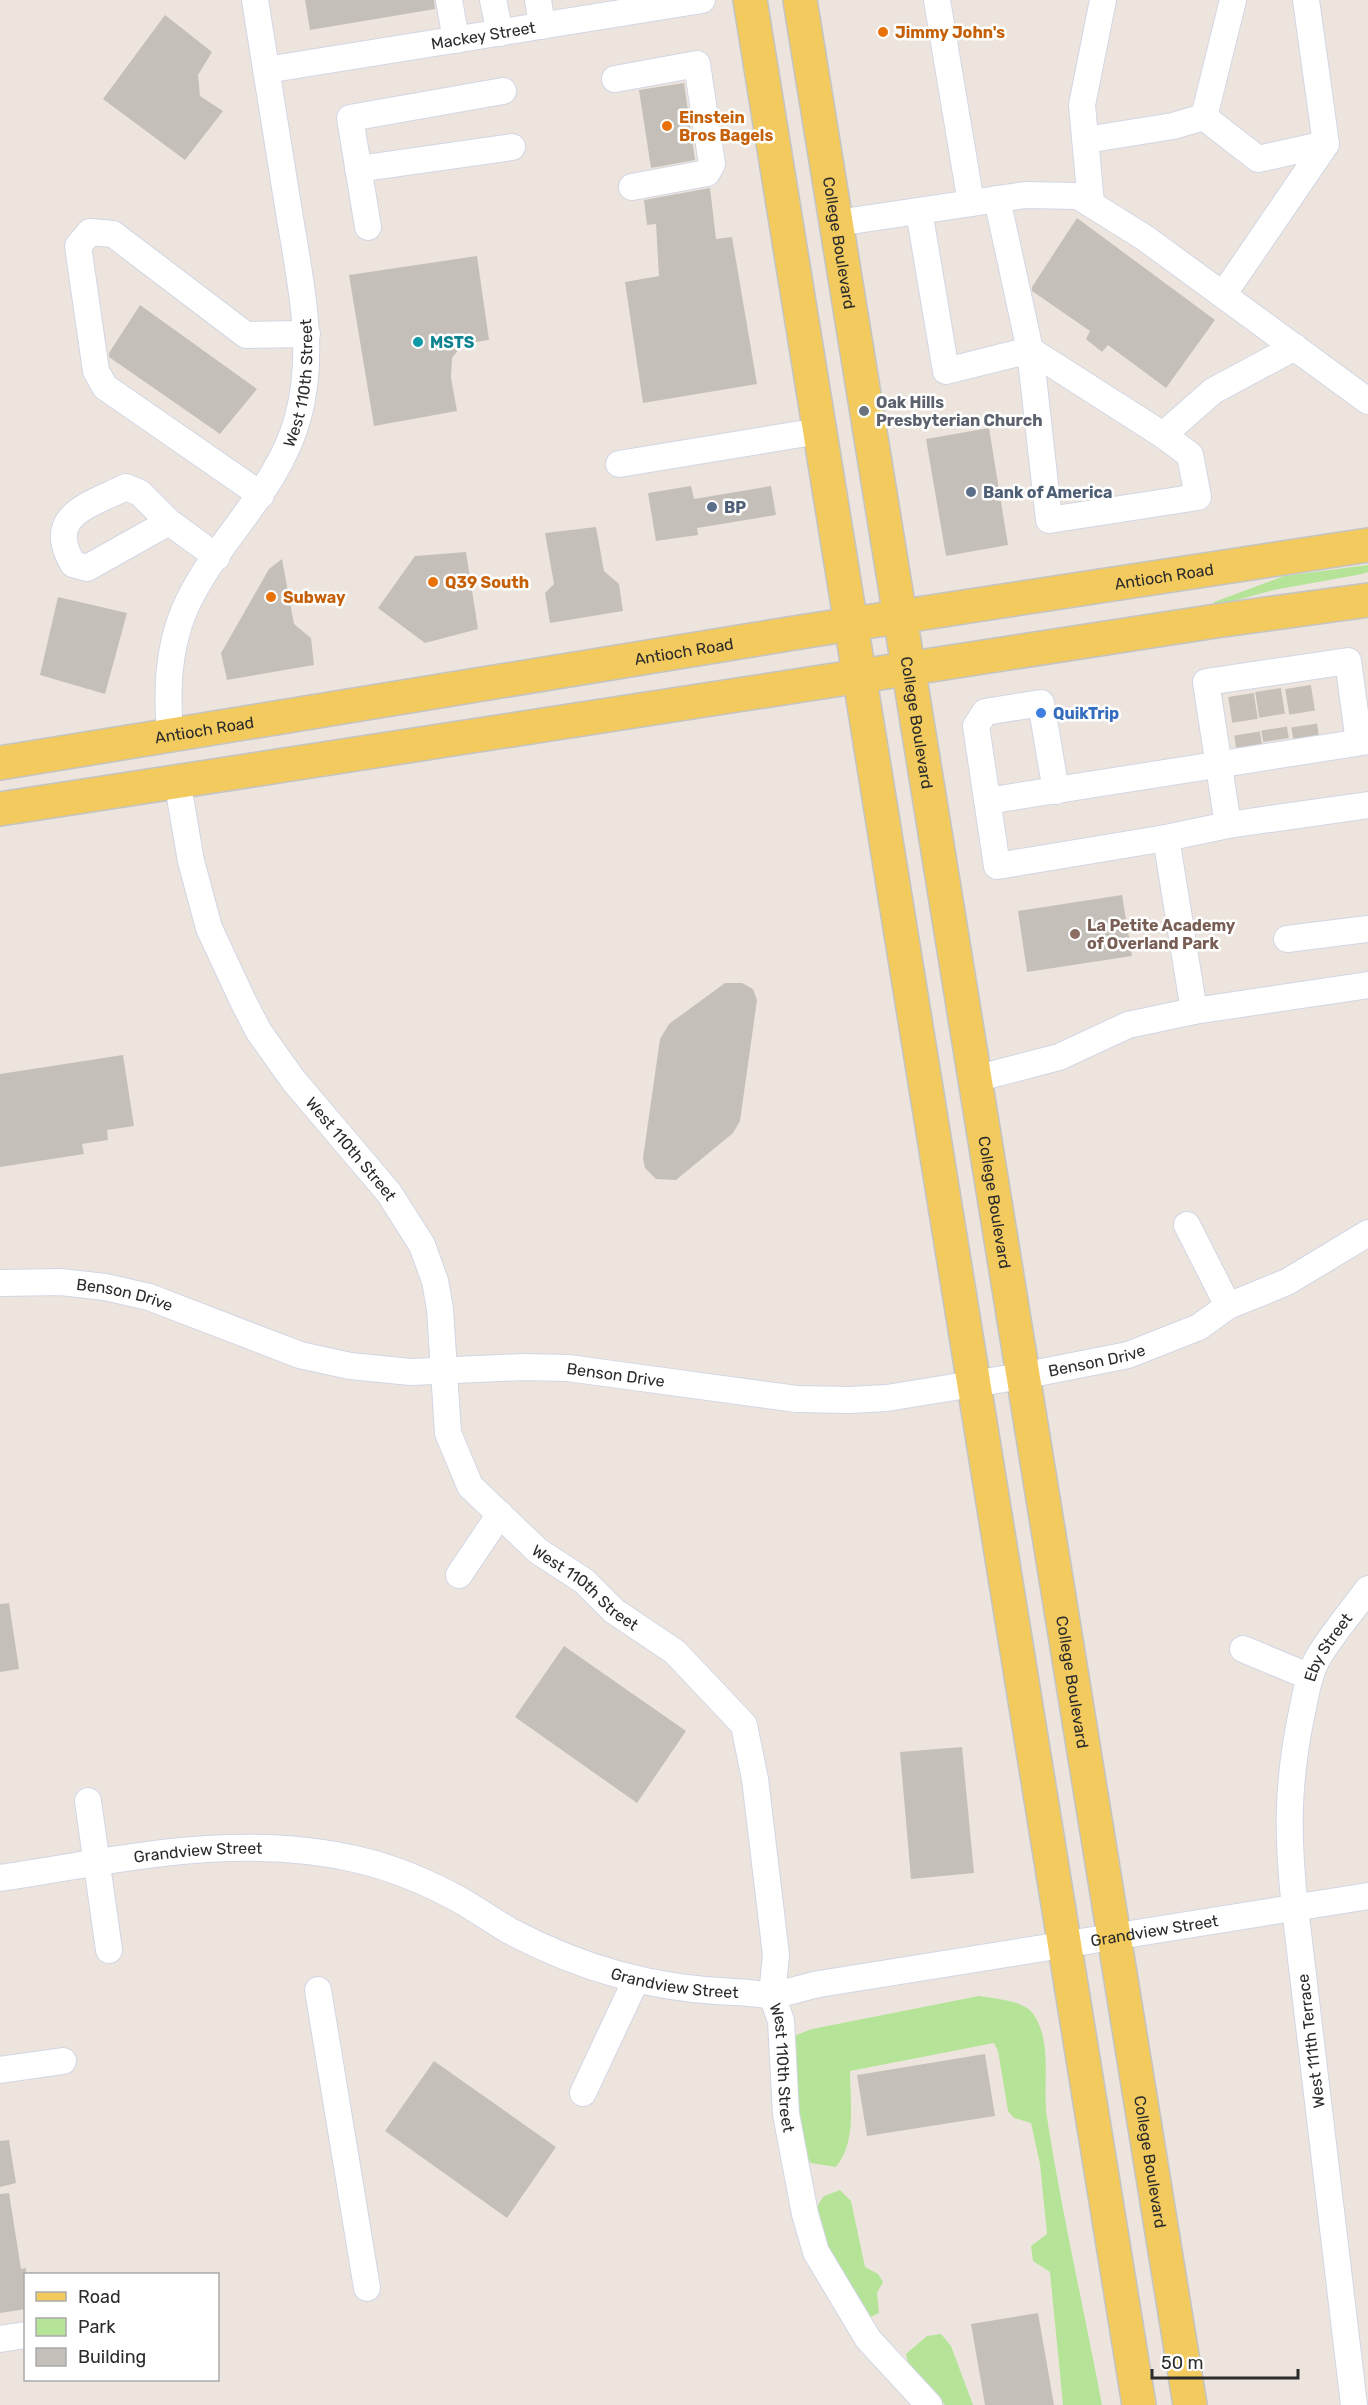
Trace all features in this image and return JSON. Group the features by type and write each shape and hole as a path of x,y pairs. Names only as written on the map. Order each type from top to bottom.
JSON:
{"main road":[{"path":"750,0 1139,2405"},
{"name":"College Boulevard","path":"800,0 902,616 1022,1376 1190,2405"},
{"name":"Antioch Road","path":"0,763 851,624 1368,545"},
{"path":"0,808 1368,600"},
{"path":"177,780 187,767 207,754 253,743 271,718"},
{"path":"71,798 92,774 152,760 163,751 170,736"}],"street":[{"name":"West 110th Street","path":"170,736 167,697 173,646 184,610 217,556 261,495 284,457 298,416 305,384 307,334 255,0"},
{"path":"449,0 456,40"},
{"path":"494,0 500,33"},
{"path":"538,0 542,26"},
{"name":"Mackey Street","path":"266,70 542,26 671,2 702,0"},
{"path":"937,0 971,203"},
{"path":"1091,202 1082,105 1103,0"},
{"path":"1204,117 1233,0"},
{"path":"1223,295 1326,144 1306,0"},
{"path":"619,78 697,64 712,164 707,172 632,187"},
{"path":"368,227 350,118 503,91"},
{"path":"1086,140 1173,126 1204,117"},
{"path":"1204,117 1258,159 1326,144"},
{"path":"358,169 512,147"},
{"path":"837,223 997,199 1061,194 1078,196 1091,202 1145,238 1368,401"},
{"path":"919,211 946,371 1030,350 1190,455 1197,497 1049,520 1030,350 997,199"},
{"path":"261,495 105,387 96,371 78,246 90,232 113,234 246,335 307,334"},
{"path":"1162,435 1213,391 1295,347"},
{"path":"619,464 819,431"},
{"path":"169,522 217,556"},
{"path":"987,801 1218,764 1250,753 1277,748 1307,744 1363,742 1348,661 1297,678 1240,686 1206,682 1218,764 1228,825"},
{"path":"1056,791 1041,703 985,712 975,726 997,866 1166,838 1228,825 1368,805"},
{"name":"West 110th Street","path":"177,780 191,861 209,928 229,975 259,1032 288,1073 389,1193 422,1245 435,1281 446,1371 448,1433 470,1486 538,1551 584,1581 614,1611 675,1652 744,1725 755,1779 776,1955 771,1995 781,2021 788,2125 805,2214 816,2252 868,2338 929,2405"},
{"path":"1166,838 1194,1011"},
{"path":"1287,939 1368,929"},
{"path":"975,1079 1059,1057 1128,1025 1194,1011 1368,985"},
{"path":"1186,1225 1228,1306"},
{"name":"Benson Drive","path":"0,1283 61,1282 105,1287 179,1306 300,1354 386,1371 568,1368 807,1399 887,1398 1022,1376 1128,1355 1199,1327 1228,1306 1287,1282 1368,1233"},
{"path":"459,1575 500,1514"},
{"name":"Eby Street","path":"1243,1649 1310,1677 1320,1655 1368,1589"},
{"name":"West 111th Terrace","path":"1310,1677 1294,1753 1288,1802 1289,1850 1354,2405"},
{"path":"88,1801 109,1950"},
{"name":"Grandview Street","path":"0,1878 195,1849 260,1846 311,1850 360,1860 401,1873 458,1899 548,1950 594,1969 636,1980 711,1992 771,1995 819,1984 1368,1896"},
{"path":"584,2093 636,1980"},
{"path":"318,1990 366,2288"},
{"path":"0,2070 63,2061"},
{"path":"0,2339 24,2335"}],"green space":[{"path":"1368,565 1368,572 1362,574 1274,590 1215,606 1214,602 1284,576"},
{"path":"979,1996 1024,2006 1034,2015 1040,2026 1045,2052 1047,2118 1102,2405 1063,2405 1050,2272 1033,2261 1031,2246 1047,2234 1040,2164 1031,2123 1014,2118 1008,2111 998,2051 994,2043 850,2071 850,2134 843,2157 836,2167 811,2163 802,2155 791,2037 812,2029"},
{"path":"840,2190 851,2201 865,2267 878,2274 883,2282 877,2293 879,2313 871,2317 856,2305 841,2268 821,2236 816,2208 824,2196"},
{"path":"941,2334 951,2346 973,2405 945,2405 908,2363 906,2354 927,2336"}],"building":[{"path":"305,0 434,0 435,9 310,30"},
{"path":"165,15 212,52 198,75 200,96 223,111 185,160 103,99"},
{"name":"Einstein Bros Bagels","path":"684,83 695,160 651,168 639,90"},
{"path":"710,188 716,239 732,237 757,384 643,403 625,282 659,276 656,224 647,225 644,200"},
{"path":"1077,218 1215,320 1166,388 1108,345 1102,352 1086,339 1090,331 1032,291 1032,287"},
{"name":"MSTS","path":"477,256 489,340 463,344 452,358 451,378 457,411 374,426 349,275"},
{"path":"140,305 257,389 220,434 109,357 109,353"},
{"path":"989,428 1008,545 946,556 926,439"},
{"name":"BP","path":"691,486 694,499 771,486 776,515 697,528 698,535 656,541 648,493"},
{"path":"596,527 604,571 619,584 623,611 550,623 545,593 554,584 545,533"},
{"name":"Q39 South","path":"466,552 478,629 425,643 378,608 415,556"},
{"name":"Subway","path":"282,559 294,624 311,638 314,665 227,680 221,653 269,569"},
{"path":"58,597 127,613 105,694 40,675"},
{"name":"La Petite Academy of Overland Park","path":"1122,895 1132,956 1027,972 1018,911"},
{"path":"725,983 742,983 753,989 757,1000 740,1121 733,1133 676,1180 656,1179 645,1168 643,1158 660,1039 669,1024"},
{"path":"123,1055 134,1126 107,1130 108,1140 82,1144 84,1154 0,1167 0,1074"},
{"path":"9,1603 19,1669 0,1672 0,1604"},
{"path":"564,1646 686,1731 637,1803 515,1717"},
{"path":"962,1747 974,1873 911,1879 900,1752"},
{"path":"985,2054 995,2116 867,2136 857,2075"},
{"path":"434,2061 556,2147 507,2218 385,2131"},
{"path":"9,2140 16,2183 0,2187 0,2141"},
{"path":"9,2193 21,2269 26,2268 26,2273 24,2273 24,2309 0,2313 0,2194"},
{"path":"1038,2313 1054,2405 985,2405 971,2324"}],"tunnel":[{"path":"1298,687 1306,737"},
{"path":"1268,690 1276,740"},
{"path":"1241,695 1249,746"}],"place":[{"name":"Jimmy John's","path":"883,32"},
{"name":"Einstein Bros Bagels","path":"667,126"},
{"name":"MSTS","path":"418,342"},
{"name":"Oak Hills Presbyterian Church","path":"864,411"},
{"name":"Bank of America","path":"971,492"},
{"name":"BP","path":"712,507"},
{"name":"Q39 South","path":"433,582"},
{"name":"Subway","path":"271,597"},
{"name":"QuikTrip","path":"1041,713"},
{"name":"La Petite Academy of Overland Park","path":"1075,934"}]}
